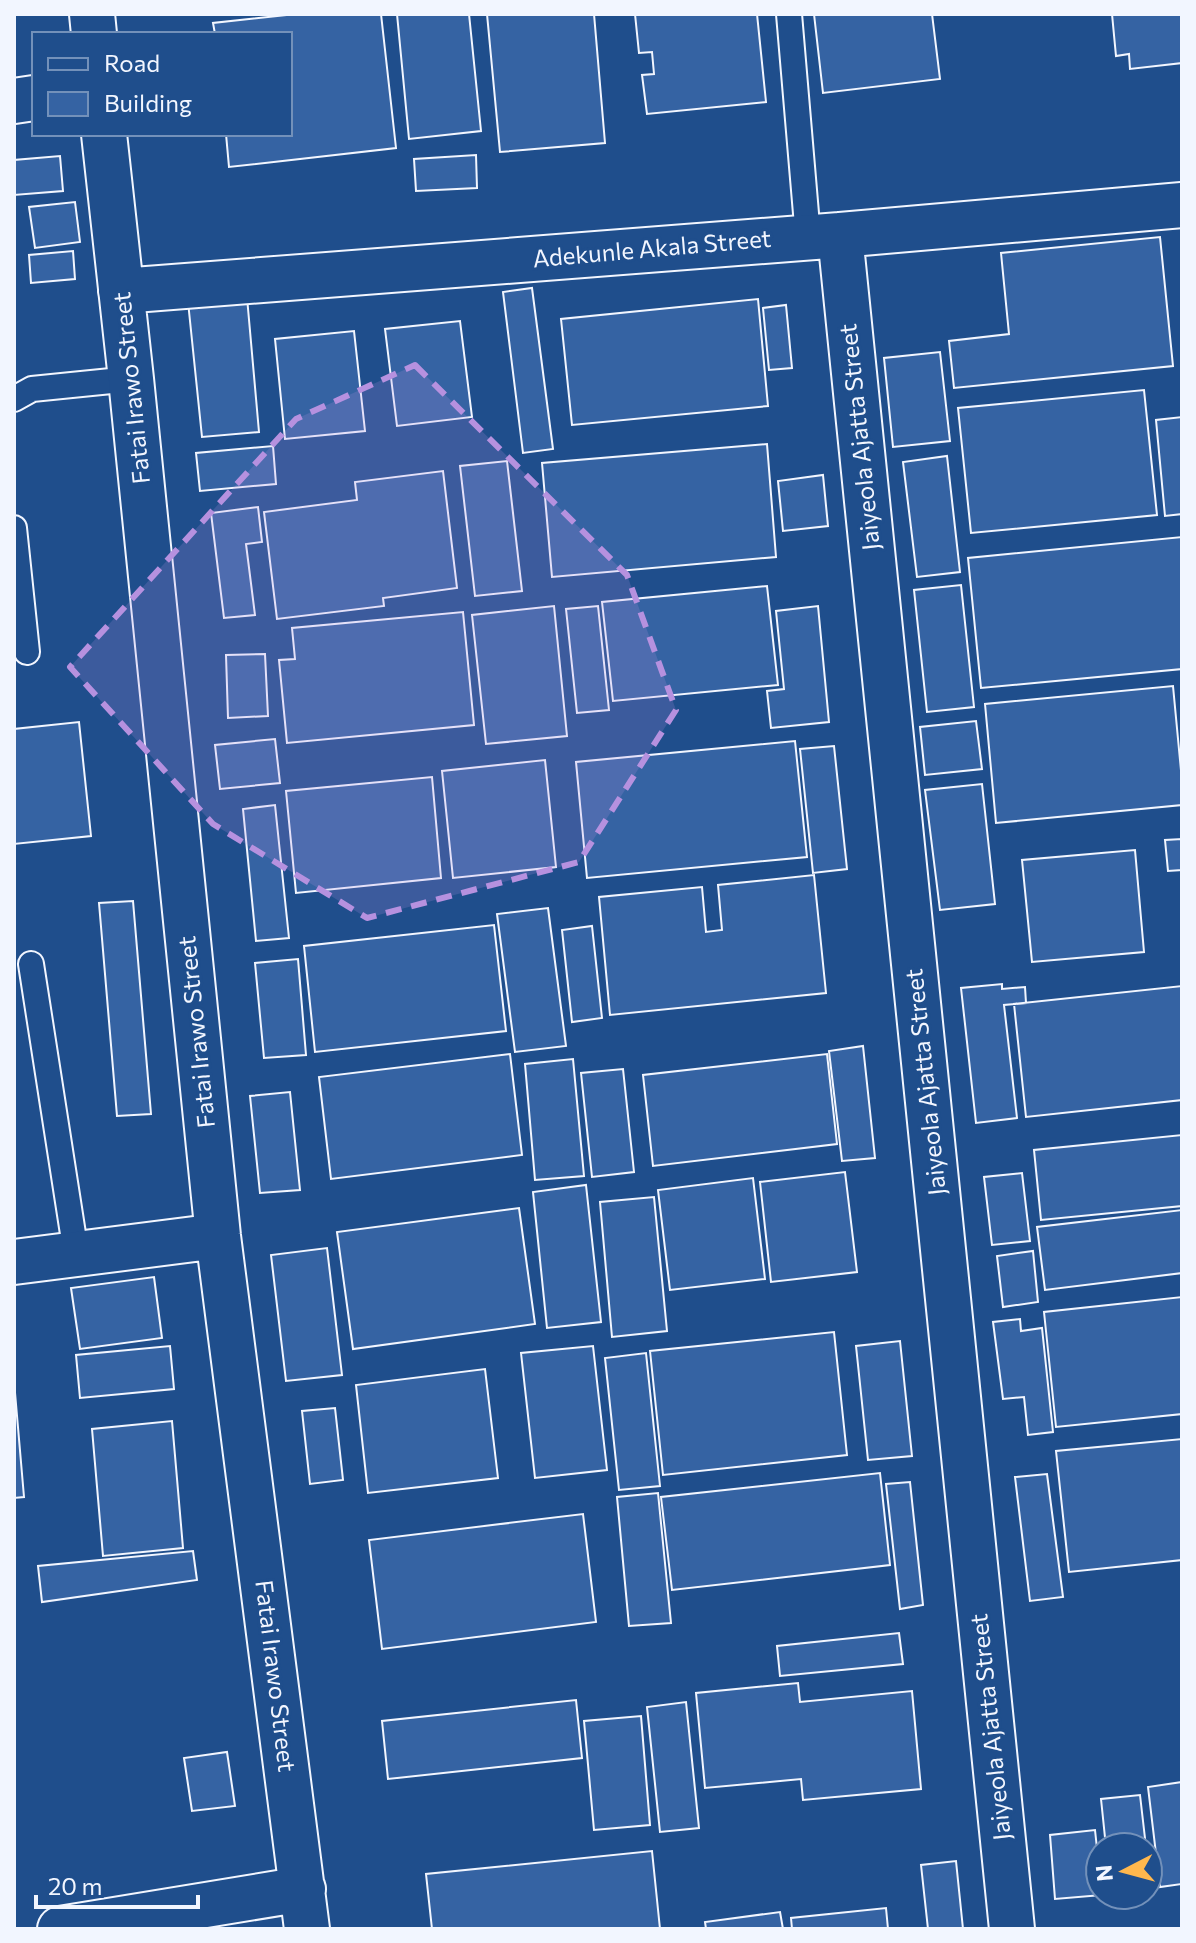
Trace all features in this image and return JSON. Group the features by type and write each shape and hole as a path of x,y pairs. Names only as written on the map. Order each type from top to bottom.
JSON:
{"street":[{"name":"Fatai Irawo Street","path":"104,136 218,1236 305,1909"},
{"name":"Adekunle Akala Street","path":"121,291 1182,205"},
{"name":"Jaiyeola Ajatta Street","path":"824,236 1012,1929"},
{"path":"14,1262 218,1236"},
{"path":"60,1929 305,1909"}],"lane":[{"path":"789,14 824,236"},
{"path":"14,399 32,389 131,379"},
{"path":"14,528 27,652"},
{"path":"31,964 76,1253"}],"highlighted area":[{"path":"415,365 627,575 676,710 579,862 367,918 213,824 70,667 296,419"}],"building":[{"path":"296,14 381,14 396,148 229,167 226,136 292,136 292,32 215,32 213,23"},
{"path":"397,14 469,14 481,131 409,139"},
{"path":"487,14 594,14 605,143 500,152"},
{"path":"635,14 757,14 766,102 647,114 642,75 654,74 652,52 639,53"},
{"path":"814,14 932,14 940,79 823,93"},
{"path":"1112,14 1182,14 1182,63 1130,69 1129,54 1116,56"},
{"path":"476,155 477,188 416,191 414,159"},
{"path":"60,156 63,191 14,195 14,160"},
{"path":"75,202 80,242 35,248 29,207"},
{"path":"1160,237 1173,366 954,388 949,341 1009,334 1001,253"},
{"path":"73,251 75,279 31,283 29,255"},
{"path":"246,286 259,432 202,437 187,292"},
{"path":"532,288 553,449 523,453 503,292"},
{"path":"758,299 768,406 572,425 561,319"},
{"path":"786,305 792,368 769,370 763,308"},
{"path":"460,321 472,417 397,426 385,329"},
{"path":"354,331 365,431 285,439 275,339"},
{"path":"940,352 950,441 893,447 884,358"},
{"path":"1144,390 1157,515 971,533 958,408"},
{"path":"1182,417 1182,514 1165,516 1156,420"},
{"path":"767,444 776,557 552,577 542,463"},
{"path":"273,446 276,484 200,491 196,453"},
{"path":"947,456 960,572 917,577 903,462"},
{"path":"507,461 522,591 475,596 460,466"},
{"path":"443,471 457,588 383,598 384,606 277,619 264,512 357,500 355,482"},
{"path":"823,475 828,526 783,531 778,481"},
{"path":"258,507 262,542 246,544 255,615 224,618 211,513"},
{"path":"1182,537 1182,669 981,688 968,558"},
{"path":"961,585 974,707 927,712 914,590"},
{"path":"767,586 778,685 613,701 602,602"},
{"path":"554,606 567,736 486,744 472,615"},
{"path":"598,606 609,710 577,713 566,609"},
{"path":"818,606 829,722 771,728 767,691 784,689 776,611"},
{"path":"463,612 474,725 287,743 279,660 295,659 292,628"},
{"path":"265,654 268,716 228,718 226,655"},
{"path":"1173,686 1182,805 996,823 985,704"},
{"path":"976,721 982,769 925,775 920,727"},
{"path":"79,722 91,836 14,844 14,729"},
{"path":"275,739 280,783 220,789 215,745"},
{"path":"795,741 807,857 587,878 576,762"},
{"path":"834,746 847,869 813,873 800,749"},
{"path":"545,760 556,867 453,878 442,771"},
{"path":"432,777 441,878 296,893 286,791"},
{"path":"982,784 995,904 940,910 925,790"},
{"path":"275,805 289,938 256,941 243,809"},
{"path":"1182,839 1182,870 1168,871 1165,840"},
{"path":"1135,850 1144,952 1032,962 1022,860"},
{"path":"814,875 826,993 610,1015 599,897 702,887 706,932 722,930 718,885"},
{"path":"133,901 151,1114 117,1116 99,903"},
{"path":"548,908 566,1046 515,1052 497,914"},
{"path":"494,925 506,1031 315,1052 304,946"},
{"path":"592,926 602,1018 572,1022 562,930"},
{"path":"298,959 306,1055 264,1058 255,963"},
{"path":"1002,984 1002,989 1025,987 1026,1003 1004,1005 1017,1118 976,1123 961,988"},
{"path":"1182,986 1182,1100 1026,1117 1014,1004"},
{"path":"863,1046 875,1158 842,1161 829,1051"},
{"path":"510,1054 522,1155 331,1179 319,1077"},
{"path":"827,1054 837,1144 653,1166 643,1075"},
{"path":"573,1059 584,1176 535,1180 525,1064"},
{"path":"623,1069 634,1172 592,1177 581,1073"},
{"path":"290,1092 300,1190 260,1193 250,1096"},
{"path":"1182,1135 1182,1206 1041,1220 1034,1150"},
{"path":"845,1172 857,1272 771,1282 760,1182"},
{"path":"1022,1173 1030,1241 992,1245 984,1177"},
{"path":"753,1178 765,1279 670,1290 658,1190"},
{"path":"586,1185 601,1322 547,1328 533,1192"},
{"path":"654,1197 667,1331 612,1337 600,1202"},
{"path":"519,1208 535,1324 353,1349 337,1232"},
{"path":"1182,1210 1182,1273 1045,1290 1037,1227"},
{"path":"327,1248 342,1375 286,1381 271,1255"},
{"path":"1033,1251 1038,1302 1003,1307 997,1256"},
{"path":"154,1277 162,1338 80,1349 71,1288"},
{"path":"1182,1297 1182,1414 1056,1427 1044,1312"},
{"path":"1020,1319 1021,1331 1042,1328 1053,1432 1028,1435 1024,1397 1003,1399 993,1322"},
{"path":"834,1332 847,1455 663,1475 650,1351"},
{"path":"900,1341 912,1456 868,1460 856,1346"},
{"path":"170,1346 174,1389 80,1398 76,1355"},
{"path":"593,1346 607,1470 535,1478 521,1353"},
{"path":"646,1353 660,1486 619,1490 605,1358"},
{"path":"485,1369 498,1478 368,1493 356,1385"},
{"path":"14,1381 24,1497 14,1498"},
{"path":"335,1408 343,1480 310,1484 302,1411"},
{"path":"172,1421 183,1548 103,1556 92,1429"},
{"path":"1182,1439 1182,1560 1069,1572 1056,1451"},
{"path":"880,1473 890,1565 672,1590 661,1497"},
{"path":"1047,1474 1063,1597 1030,1601 1015,1477"},
{"path":"910,1482 923,1605 900,1609 886,1484"},
{"path":"658,1493 671,1623 629,1626 617,1497"},
{"path":"583,1514 596,1622 382,1649 369,1540"},
{"path":"193,1551 197,1580 42,1602 38,1566"},
{"path":"899,1633 903,1664 780,1676 777,1646"},
{"path":"798,1683 800,1702 912,1691 921,1789 803,1800 801,1779 705,1788 696,1693"},
{"path":"576,1700 582,1758 388,1779 382,1721"},
{"path":"686,1702 699,1828 660,1832 647,1707"},
{"path":"641,1716 650,1825 594,1830 584,1721"},
{"path":"227,1752 235,1806 192,1811 184,1758"},
{"path":"1182,1782 1182,1884 1164,1886 1164,1831 1153,1831 1148,1787"},
{"path":"1140,1795 1144,1831 1104,1831 1101,1799"},
{"path":"1084,1831 1084,1897 1055,1899 1050,1835"},
{"path":"652,1851 660,1929 432,1929 426,1874"},
{"path":"956,1861 963,1929 928,1929 921,1865"},
{"path":"886,1908 888,1929 792,1929 791,1918"},
{"path":"780,1912 783,1929 706,1929 705,1922"}]}
